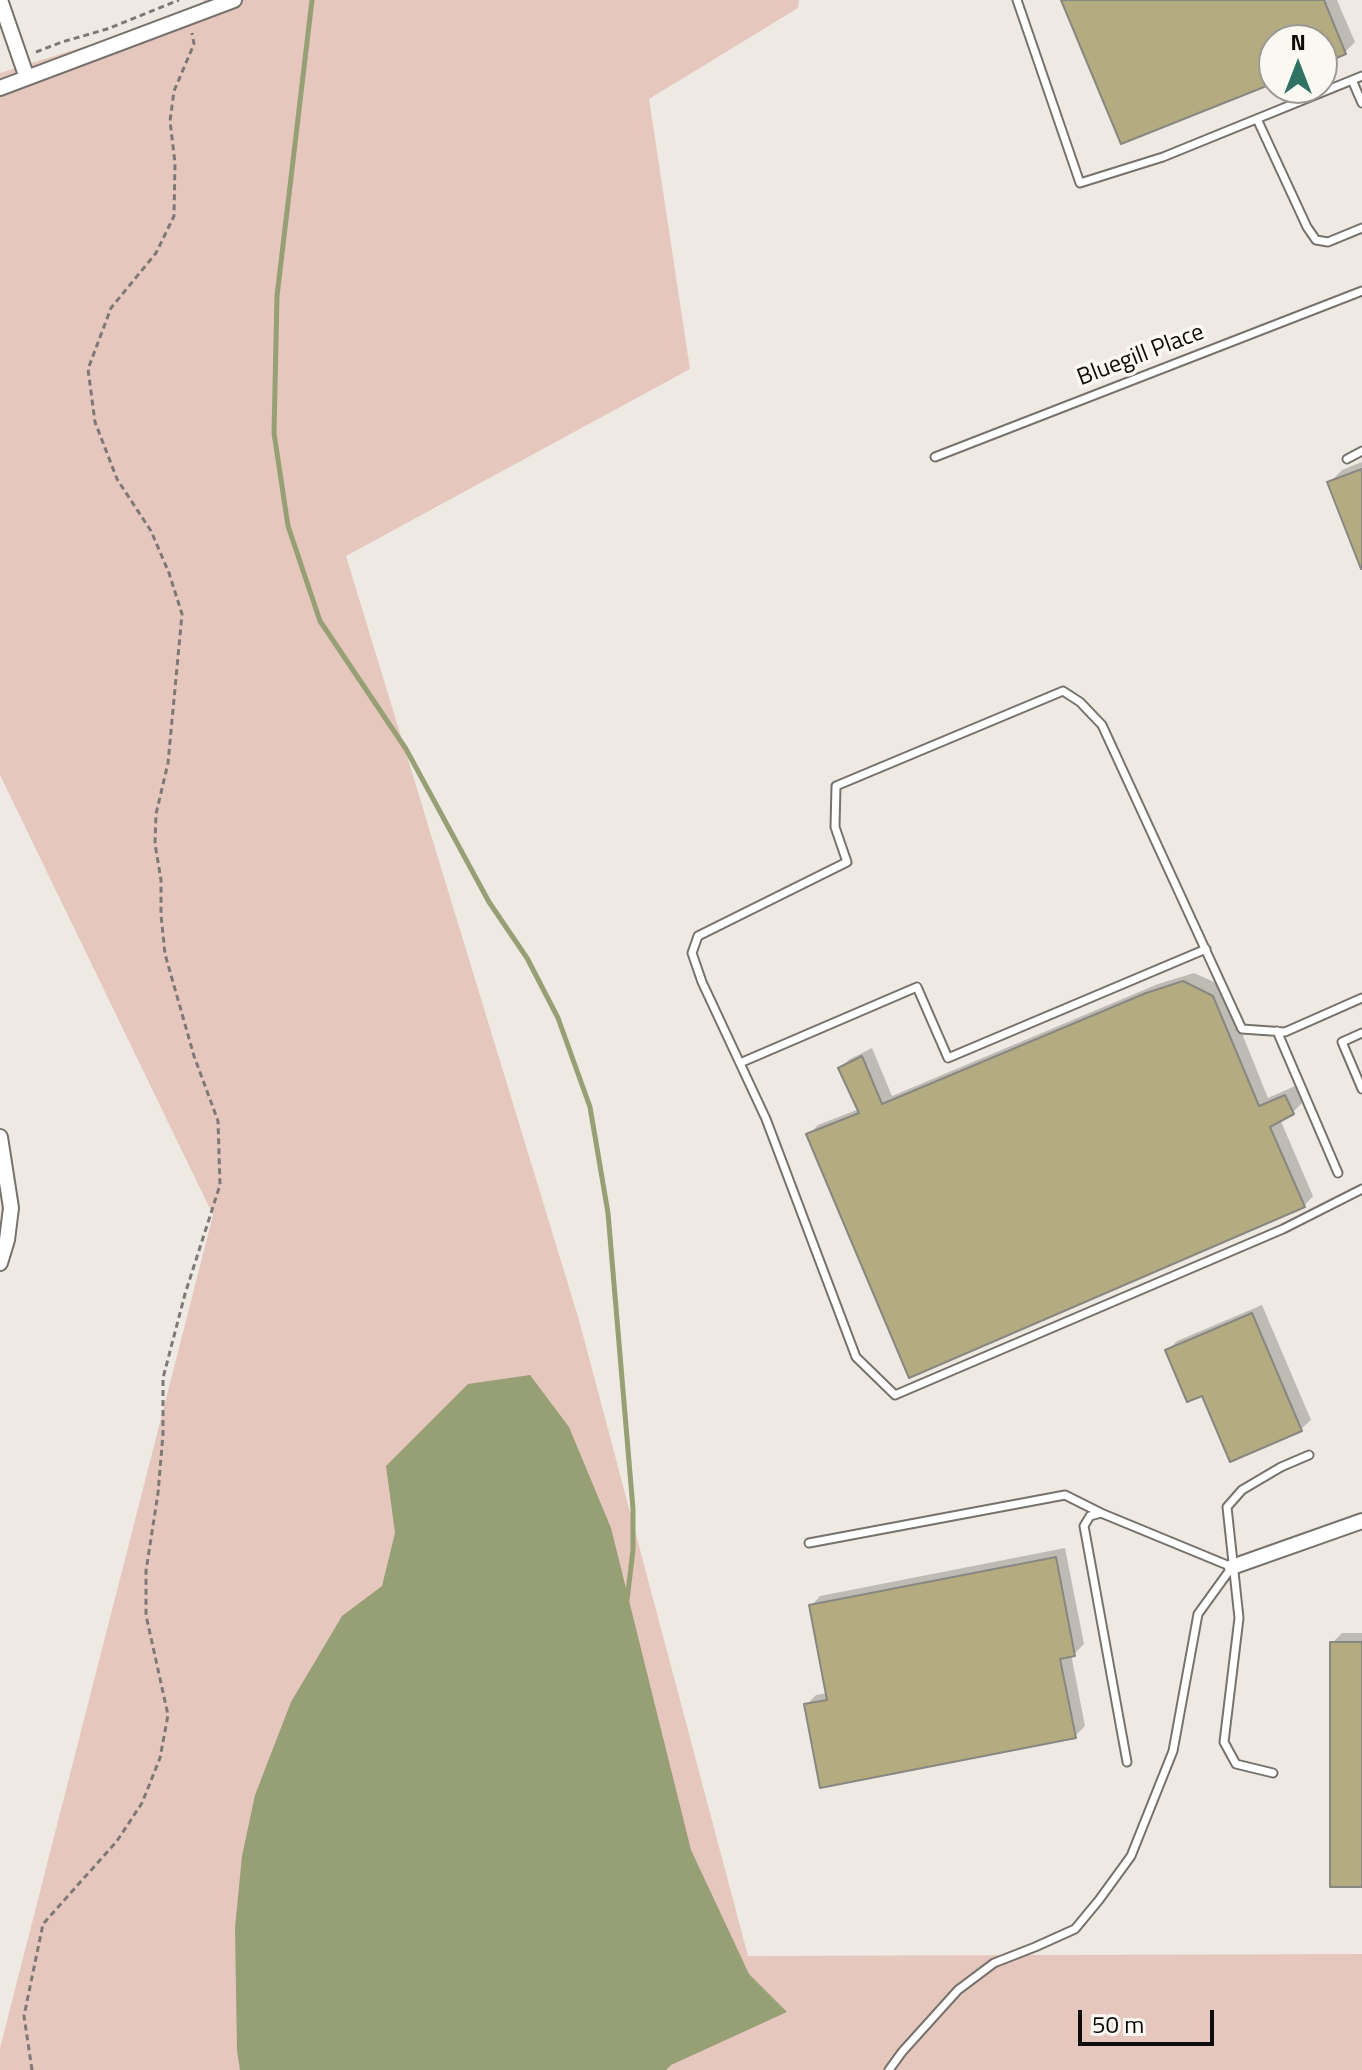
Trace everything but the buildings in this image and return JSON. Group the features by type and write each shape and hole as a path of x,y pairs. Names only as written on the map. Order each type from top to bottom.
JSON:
{"street":[{"path":"0,0 27,78"},
{"path":"0,88 234,0"},
{"path":"0,1137 11,1208 0,1263"},
{"path":"1232,1567 1362,1521"}],"lane":[{"path":"1017,0 1080,183 1163,157 1362,76"},
{"path":"1352,80 1362,103"},
{"path":"1257,119 1316,240 1328,242 1362,228"},
{"name":"Bluegill Place","path":"935,457 1362,291"},
{"path":"1347,459 1362,451"},
{"path":"1362,998 1285,1032 1242,1029 1102,725 1080,702 1063,691 836,786 835,827 847,862 698,936 692,953 702,982 766,1119 856,1357 895,1395 1283,1229 1362,1189"},
{"path":"740,1063 917,987 948,1058 1206,949"},
{"path":"1277,1031 1338,1173"},
{"path":"1362,1033 1342,1042 1362,1089"},
{"path":"1273,1773 1236,1764 1224,1742 1239,1618 1227,1507 1242,1490 1309,1455"},
{"path":"809,1543 1065,1495 1232,1567"},
{"path":"1101,1513 1090,1516 1084,1526 1127,1762"},
{"path":"889,2070 958,1990 994,1963 1075,1929 1131,1856 1173,1751 1198,1614 1232,1567"}],"path":[{"path":"21,59 179,0"},
{"path":"32,2070 24,2016 43,1924 117,1841 142,1803 160,1758 168,1715 146,1615 146,1571 163,1434 163,1378 185,1294 220,1185 218,1121 194,1056 165,954 161,880 155,844 156,814 168,763 182,614 151,531 117,479 95,422 88,369 111,308 156,253 174,216 175,163 170,121 174,91 194,44 188,18"}],"shaded area":[{"path":"203,0 799,0 798,8 649,99 690,369 346,556 579,1320 748,1956 1362,1954 1362,2070 0,2070 0,2048 213,1215 0,775 0,73 207,8"},
{"path":"530,1375 569,1427 611,1528 691,1850 749,1974 787,2012 666,2070 240,2070 235,1928 242,1856 255,1795 291,1702 342,1616 382,1586 395,1533 386,1466 468,1384"}],"waterway":[{"path":"312,0 277,296 274,433 288,526 320,621 406,749 489,902 527,958 558,1018 590,1107 608,1213 633,1509 633,1550 627,1600"}]}
